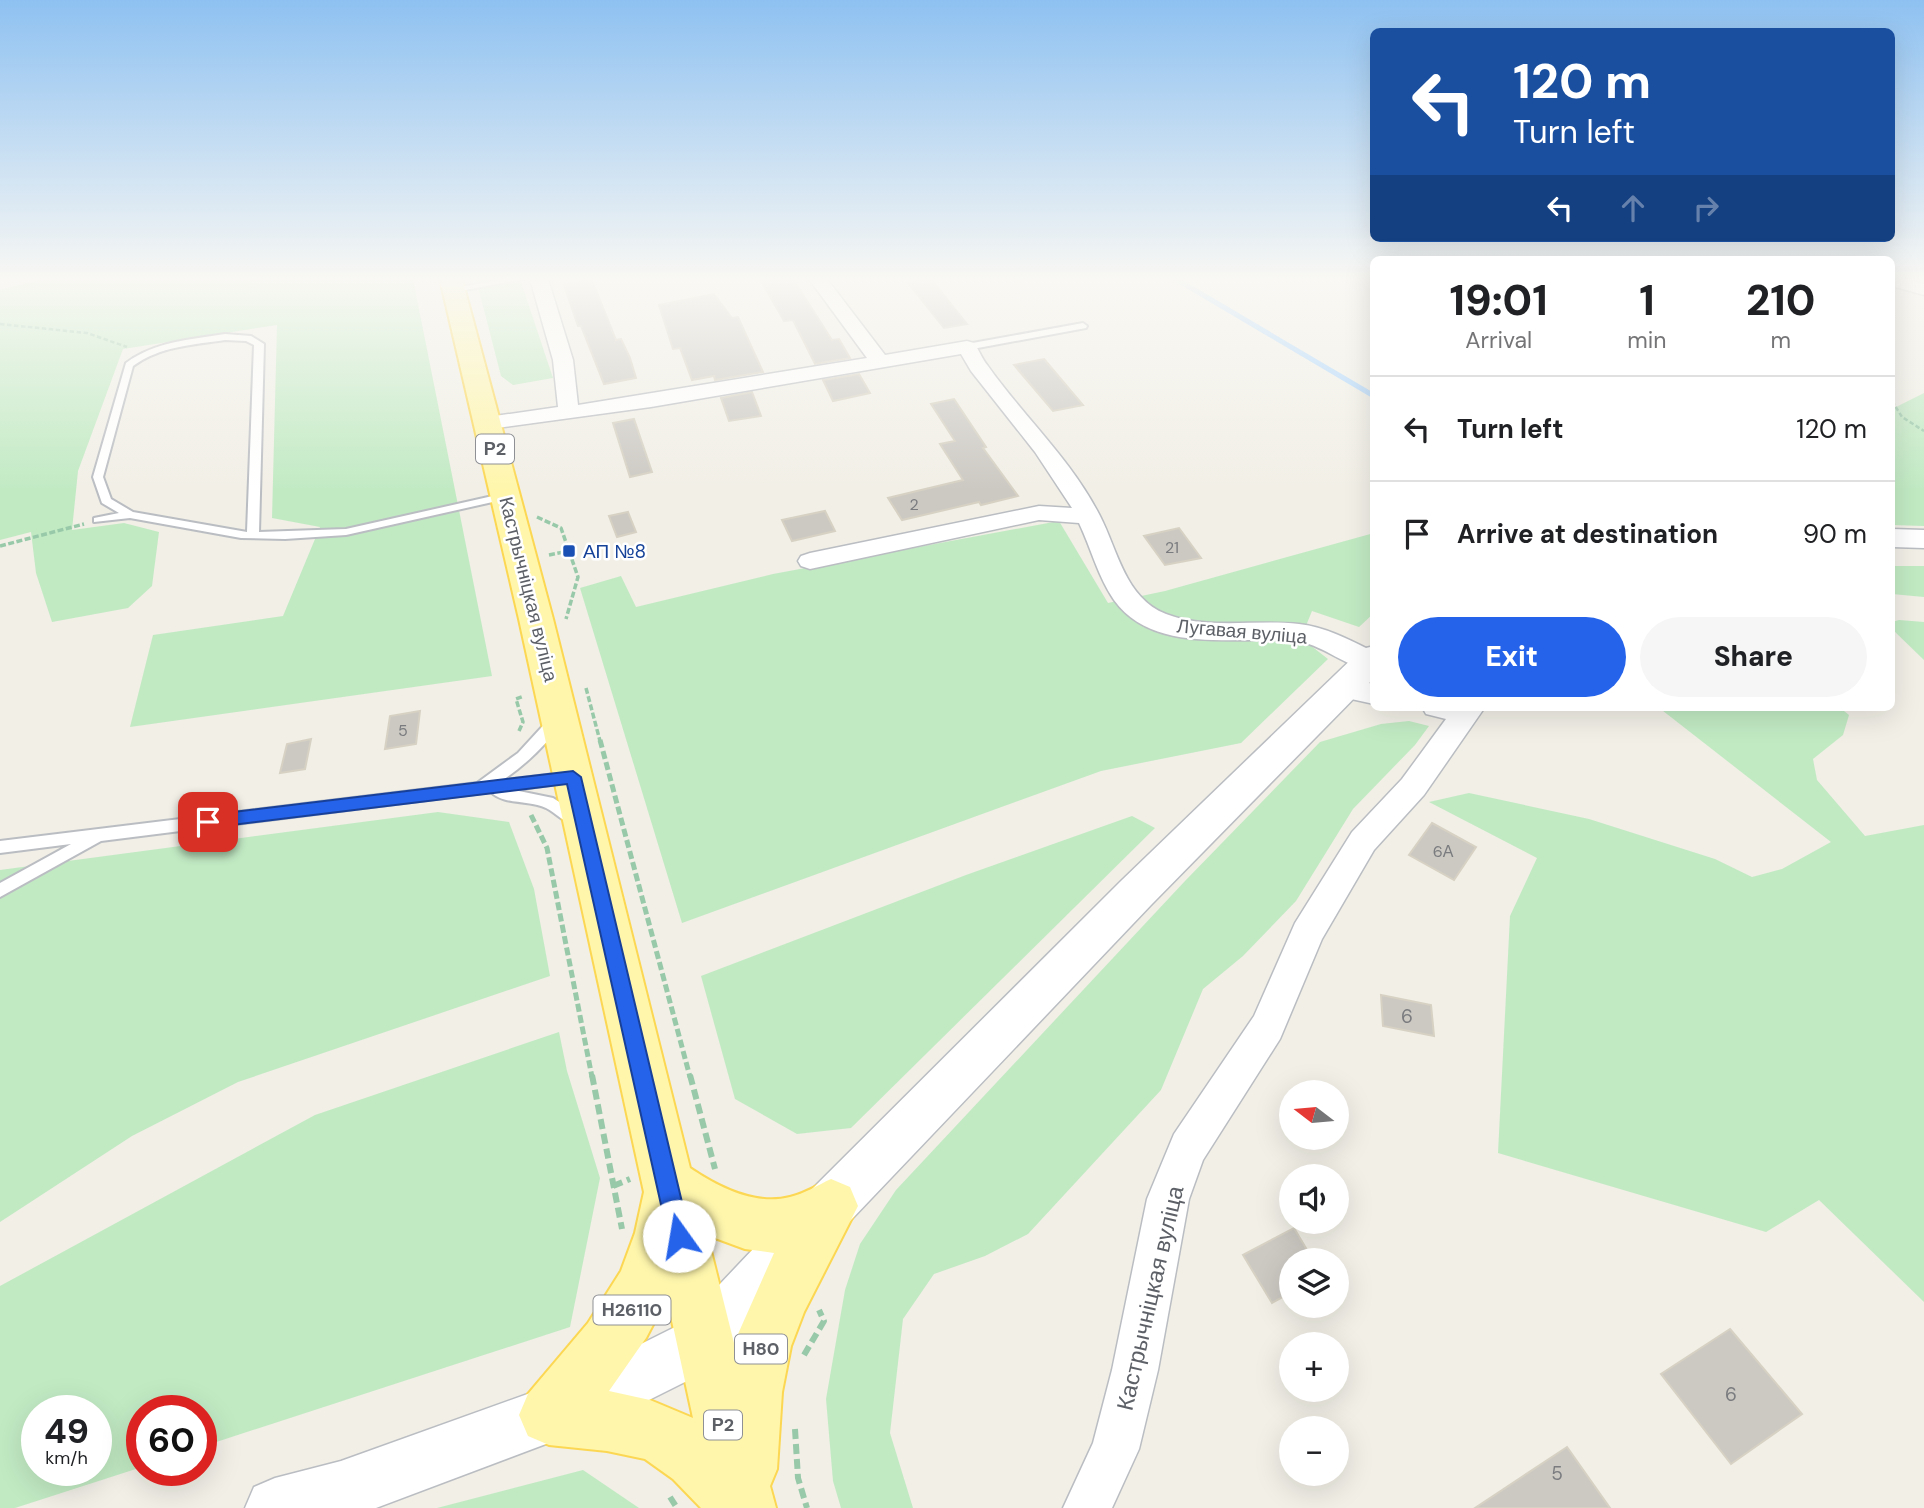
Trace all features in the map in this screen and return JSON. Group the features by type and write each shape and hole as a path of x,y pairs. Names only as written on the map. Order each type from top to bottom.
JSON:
{"main road":[{"name":"Кастрычніцкая вуліца","path":"470,349 573,777"},
{"name":"Р2","path":"573,777 585,828 692,1181 703,1343 743,1507"},
{"name":"Н80","path":"692,1181 689,1199 718,1212 775,1226 799,1222 831,1206"},
{"name":"Н26110","path":"549,1415 607,1350 633,1308 654,1259 665,1221 692,1181"},
{"name":"Н80","path":"743,1507 750,1409 761,1347 781,1298 831,1206"},
{"name":"Н26110","path":"549,1415 597,1419 662,1435 691,1455 743,1507"}],"street":[{"path":"560,349 569,413"},
{"path":"870,349 879,361"},
{"path":"489,423 651,401 952,349"},
{"name":"Лугавая вуліца","path":"968,349 978,367 1070,485 1096,533 1116,586 1135,608 1153,620 1187,630 1263,629 1305,633 1365,675"},
{"path":"810,561 1039,513 1087,516"},
{"path":"1895,538 1924,539"},
{"name":"Н80","path":"703,1343 831,1206 1136,893 1365,675"},
{"name":"Кастрычніцкая вуліца","path":"1087,1508 1115,1449 1135,1370 1168,1199 1188,1149 1268,1027 1307,933 1363,841 1413,787 1457,711"},
{"name":"Н26110","path":"275,1508 341,1491 587,1401 703,1343"}],"lane":[{"path":"130,515 106,501 98,477 129,365 156,349"},
{"path":"253,535 259,349"},
{"path":"98,520 130,515 253,535 346,532 506,496"},
{"path":"476,789 508,771 527,755 559,717"},
{"path":"0,847 573,777"},
{"path":"476,789 510,793 548,802 585,828"},
{"path":"0,891 103,834"}],"path":[{"path":"131,349 144,354"},
{"path":"1895,406 1902,417 1924,431"},
{"path":"0,546 98,520"},
{"path":"561,528 578,578 566,619 570,631"},
{"path":"583,679 692,1181"},
{"path":"508,771 504,755 523,722 516,699"},
{"path":"510,793 513,805 530,813 547,849 623,1237"},
{"path":"800,1264 824,1321 801,1360"},
{"path":"794,1417 798,1478 807,1508"},
{"path":"666,1492 677,1508"}],"green space":[{"path":"0,349 123,349 78,471 72,530 124,523 159,532 152,586 128,608 52,622 36,573 31,532 0,540"},
{"path":"276,349 427,349 492,676 130,727 153,635 283,616 320,527 272,518"},
{"path":"494,349 543,349 553,378 513,385 501,376"},
{"path":"1924,393 1924,526 1895,525 1895,408"},
{"path":"1059,521 1108,603 1165,591 1370,534 1370,617 1359,627 1312,611 1301,638 1328,659 1241,743 1101,771 682,923 580,588 621,576 636,607 773,574"},
{"path":"1895,566 1924,566 1924,597 1895,594"},
{"path":"1895,621 1924,622 1924,660 1895,632"},
{"path":"1663,711 1844,711 1849,715 1843,735 1813,759 1817,780 1865,836 1924,825 1924,1302 1819,1200 1766,1232 1498,1153 1510,916 1537,858 1429,802 1469,793 1589,819 1715,859 1752,877 1782,869 1831,842"},
{"path":"1409,721 1429,726 1415,745 1353,809 1296,901 1243,956 1203,989 1161,1090 1028,1234 985,1256 934,1274 903,1319 890,1433 913,1508 841,1508 833,1481 826,1399 845,1290 860,1244 896,1190 1185,881 1320,742 1381,724"},
{"path":"438,812 509,822 534,889 550,976 238,1082 132,1136 0,1222 0,870"},
{"path":"1132,816 1155,828 851,1128 797,1134 735,1099 701,976 966,875"},
{"path":"559,1032 567,1071 600,1178 570,1327 217,1442 217,1395 126,1395 126,1472 112,1477 112,1395 21,1395 21,1486 83,1486 15,1508 0,1508 0,1286 315,1115"},
{"path":"583,1470 639,1508 437,1508"}],"building":[{"path":"590,349 626,349 636,378 604,384"},
{"path":"681,349 753,349 763,372 715,380 714,376 692,380"},
{"path":"808,349 845,349 850,358 815,364"},
{"path":"1044,359 1083,405 1053,411 1014,365"},
{"path":"859,374 870,393 833,401 823,380"},
{"path":"752,392 761,416 729,421 721,398"},
{"path":"954,399 986,447 983,448 1018,496 902,520 888,498 963,480 940,444 955,441 931,404"},
{"path":"634,419 652,472 630,477 613,423"},
{"path":"825,511 835,531 792,541 782,520"},
{"path":"628,512 636,532 617,537 609,516"},
{"path":"1179,528 1201,558 1165,565 1144,536"},
{"path":"420,711 416,744 385,749 390,716"},
{"path":"311,739 305,769 280,773 287,744"},
{"path":"1432,823 1476,847 1454,880 1409,855"},
{"path":"1381,995 1431,1005 1434,1036 1383,1026"},
{"path":"1283,1234 1298,1234 1306,1248 1279,1248 1279,1299 1272,1303 1243,1255"},
{"path":"1730,1329 1802,1414 1731,1464 1661,1374"},
{"path":"1567,1447 1610,1508 1475,1508"}],"waterway":[{"path":"1295,349 1370,394"}],"place":[{"name":"АП №8","path":"569,551"}],"route":[{"path":"208,822 573,777 679,1236"}]}
